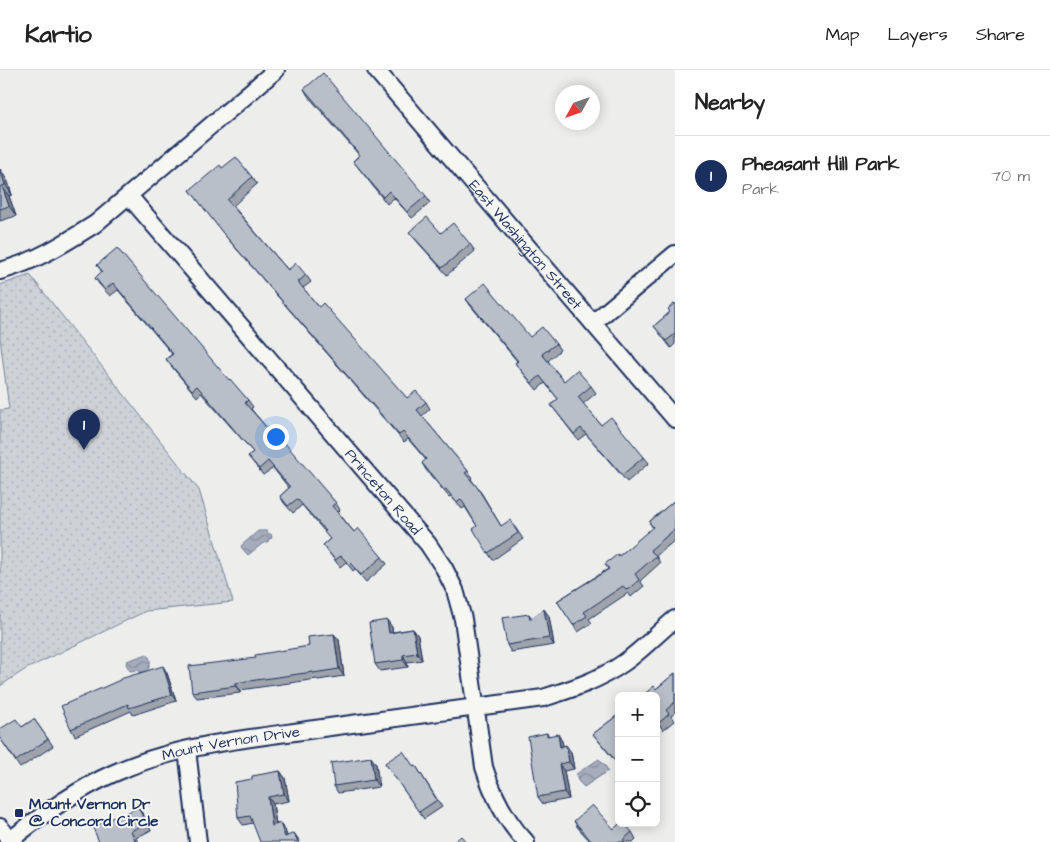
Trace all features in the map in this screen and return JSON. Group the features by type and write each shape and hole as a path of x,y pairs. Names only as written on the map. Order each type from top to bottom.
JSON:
{"street":[{"path":"0,271 38,257 67,242 95,224 276,70"},
{"name":"East Washington Street","path":"376,70 675,419"},
{"name":"Princeton Road","path":"129,196 428,544 444,568 455,590 463,619 484,767 501,810 515,831 526,842"},
{"path":"593,323 675,254"},
{"name":"Mount Vernon Drive","path":"6,836 77,792 112,774 149,760 187,750 246,739 543,698 572,690 626,662 675,619"},
{"path":"187,750 198,842"}],"shaded area":[{"path":"30,275 199,490 233,602 146,611 26,669 0,686 0,410 9,409 0,338 0,285"}],"water":[{"path":"258,531 267,531 268,534 271,534 272,538 248,555 241,547"},
{"path":"147,654 150,665 144,674 138,670 130,671 126,664 127,661"},
{"path":"599,759 608,771 584,787 578,781 576,774"}],"building":[{"path":"323,73 426,196 407,212 389,191 383,197 353,161 360,155 304,89"},
{"path":"236,157 252,177 227,200 288,270 296,263 306,275 298,282 319,307 323,303 407,398 416,391 426,402 417,410 468,471 465,473 477,487 501,526 510,520 518,533 488,553 473,529 477,526 461,499 457,503 446,489 444,490 422,463 426,459 403,432 399,435 222,232 190,190 220,165 222,168"},
{"path":"0,172 5,185 2,186 9,206 0,209"},
{"path":"427,217 441,233 453,223 470,244 442,268 409,232"},
{"path":"117,248 248,400 245,403 268,429 271,427 336,503 332,506 354,532 358,528 382,557 361,575 341,556 335,560 323,545 330,539 324,532 326,531 297,499 288,506 280,496 290,487 268,461 259,469 248,456 253,452 197,386 192,390 166,359 173,354 113,283 105,290 95,278 102,271 97,265"},
{"path":"485,283 530,337 542,327 556,344 542,354 564,381 577,370 591,386 578,397 601,425 611,417 644,457 622,475 581,428 574,434 551,405 558,399 540,376 532,383 515,363 518,361 466,299"},
{"path":"675,303 675,334 666,341 654,326 670,312 668,309"},
{"path":"675,500 675,529 650,550 656,556 635,574 639,580 627,590 623,586 584,612 587,616 573,625 557,601 609,569 605,564 618,554 619,556 653,527 649,522"},
{"path":"544,609 549,638 507,645 502,618 529,614 530,619"},
{"path":"387,620 389,633 413,629 417,653 403,655 403,660 375,664 369,623"},
{"path":"334,634 339,669 235,683 236,686 192,692 189,666 256,658 255,655 309,646 308,637"},
{"path":"163,666 172,695 129,708 128,704 71,729 61,706 120,679"},
{"path":"675,673 675,702 666,710 669,714 660,722 660,692 647,692 654,686 656,689"},
{"path":"615,717 615,760 593,734"},
{"path":"16,719 22,727 34,719 48,739 16,761 0,738 0,729"},
{"path":"547,733 547,736 558,734 560,747 566,745 569,762 559,764 564,792 538,797 528,737"},
{"path":"403,751 414,767 416,766 437,800 419,812 385,763"},
{"path":"371,757 374,780 334,786 331,763"},
{"path":"280,771 284,794 268,797 272,826 280,823 285,837 294,833 298,842 260,842 250,816 238,818 235,782 252,779 252,776"},
{"path":"592,805 614,829 616,827 628,827 632,832 623,840 625,842 592,842 574,821"},
{"path":"138,807 146,823 131,831 136,842 99,842 93,828 121,813 123,815"},
{"path":"461,836 466,842 454,842"}],"place":[{"name":"Pheasant Hill Park","path":"84,450"},
{"name":"Mount Vernon Dr @ Concord Circle","path":"19,813"}]}
